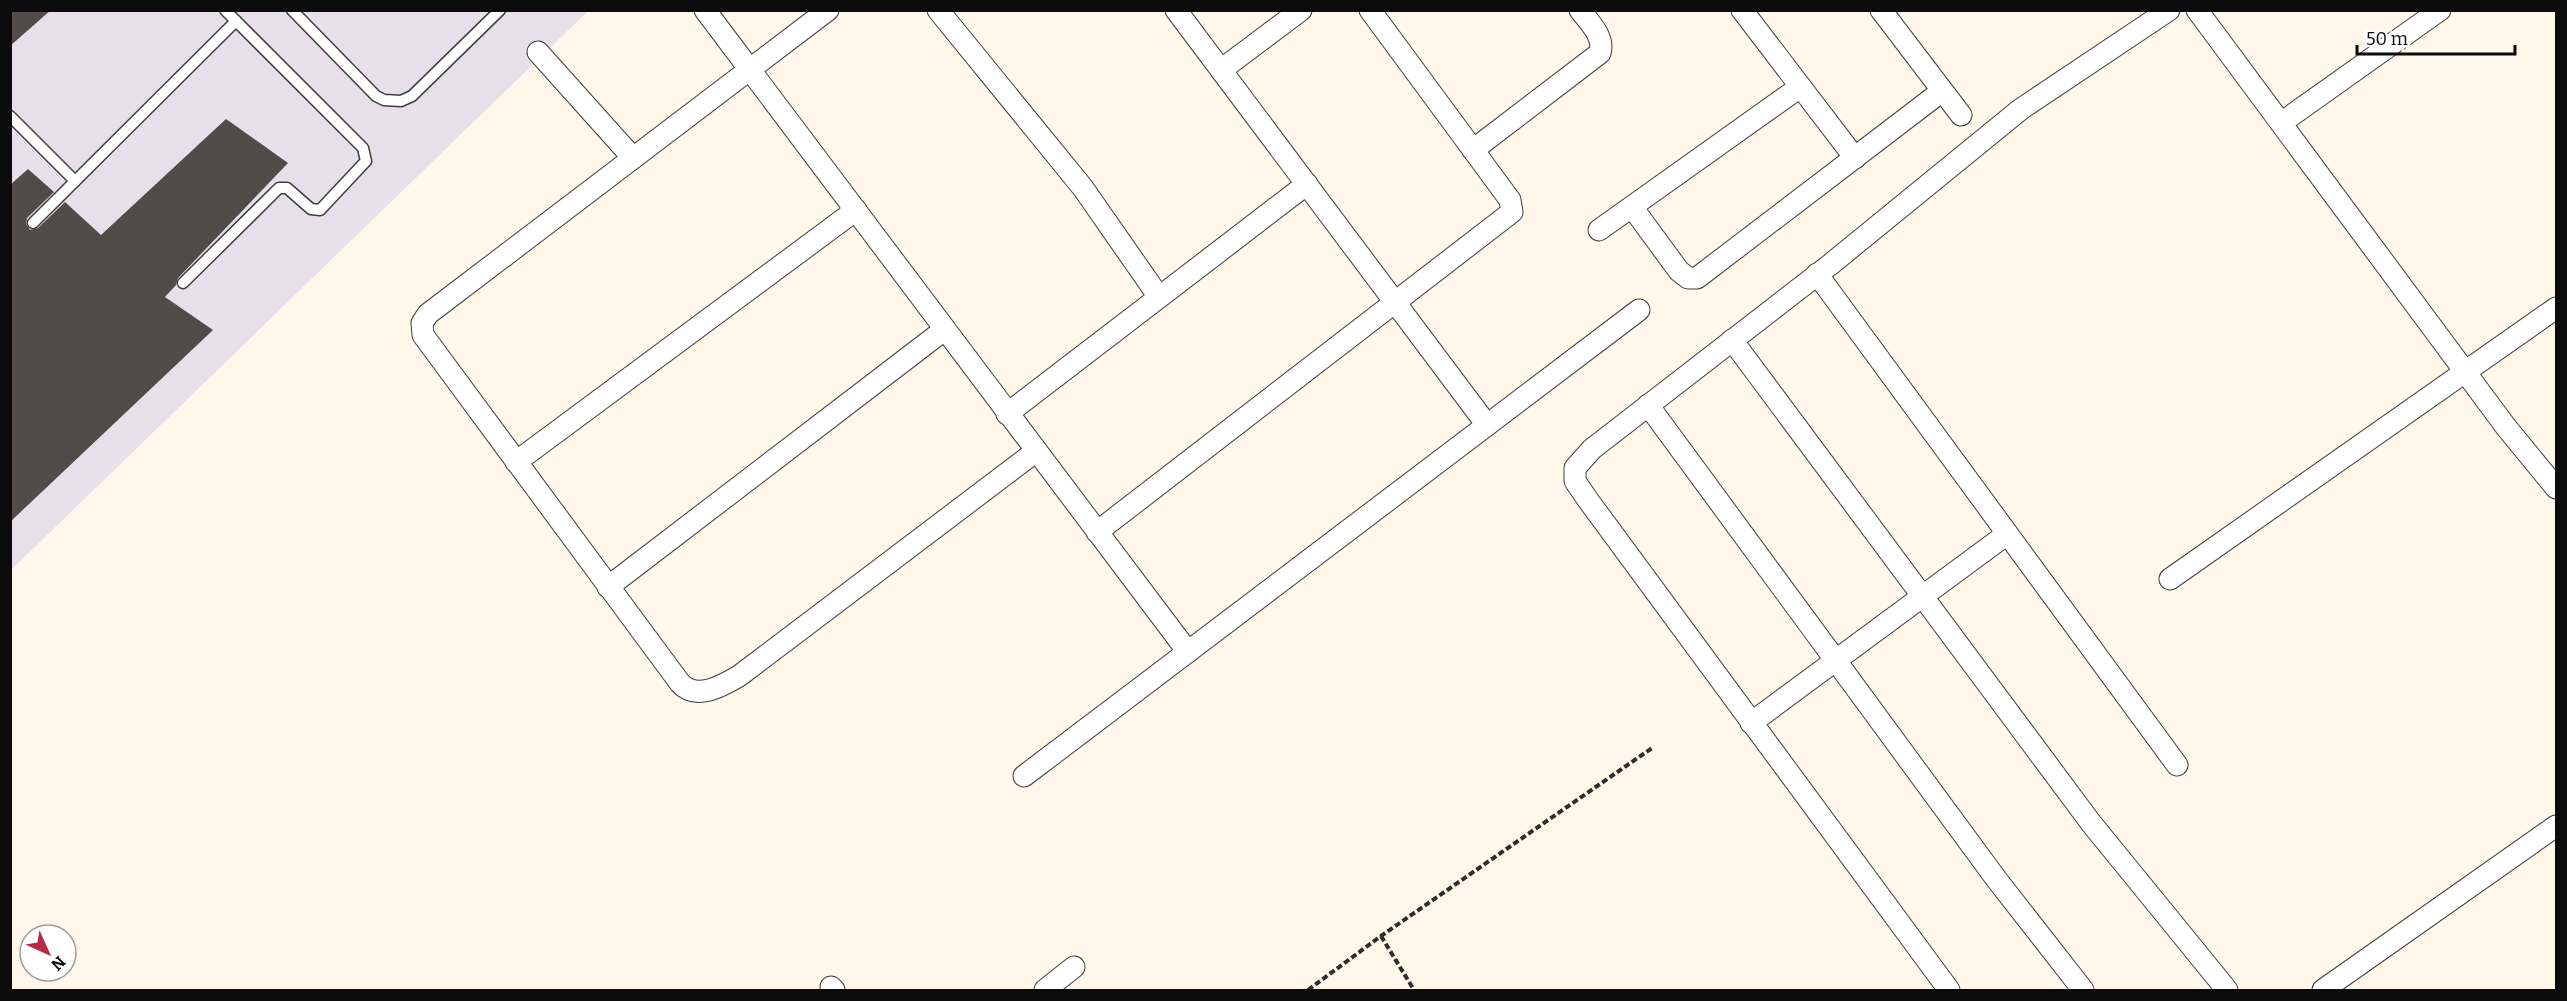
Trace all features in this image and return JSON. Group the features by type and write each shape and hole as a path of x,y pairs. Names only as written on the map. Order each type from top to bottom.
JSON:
{"street":[{"path":"705,10 1035,452 1188,652"},
{"path":"828,10 428,314 422,323 426,342 685,688 700,692 711,690 740,676 1035,452"},
{"path":"938,10 1083,188 1159,297"},
{"path":"1176,10 1487,425"},
{"path":"1221,70 1301,10"},
{"path":"1096,532 1512,212 1510,200 1370,10"},
{"path":"1473,150 1600,52 1602,48 1599,36 1580,10"},
{"path":"1742,10 1855,158"},
{"path":"1881,10 1961,115"},
{"path":"1949,990 1575,481 1575,468 1580,460 1648,405 1817,274 2038,97 2169,10"},
{"path":"2281,123 2440,10"},
{"path":"2199,11 2506,427 2556,488"},
{"path":"538,52 633,158"},
{"path":"1599,230 1800,87"},
{"path":"1632,207 1679,271 1688,278 1694,278 1942,91"},
{"path":"1007,414 1307,184"},
{"path":"516,462 855,210"},
{"path":"1817,274 2176,765"},
{"path":"2170,579 2556,308"},
{"path":"1024,776 1639,310"},
{"path":"608,587 944,330"},
{"path":"1732,340 2091,823 2227,990"},
{"path":"1648,405 1997,880 2083,990"},
{"path":"1751,723 2007,534"},
{"path":"2323,990 2556,826"},
{"path":"1045,990 1074,967"}],"lane":[{"path":"183,283 279,188 287,188 311,209 320,210 366,161 363,148 225,10"},
{"path":"292,10 376,96 384,100 401,101 419,90 500,10"},
{"path":"33,223 236,21"},
{"path":"10,116 75,181"}],"path":[{"path":"1308,990 1381,936 1652,748"},
{"path":"1381,936 1414,990"}],"shaded area":[{"path":"11,11 588,11 11,570"}],"building":[{"path":"10,10 51,10 10,46"},
{"path":"226,119 288,163 178,278 176,285 165,297 213,330 10,522 10,185 28,169 54,192 27,218 26,224 30,230 38,228 65,202 101,235"}]}
